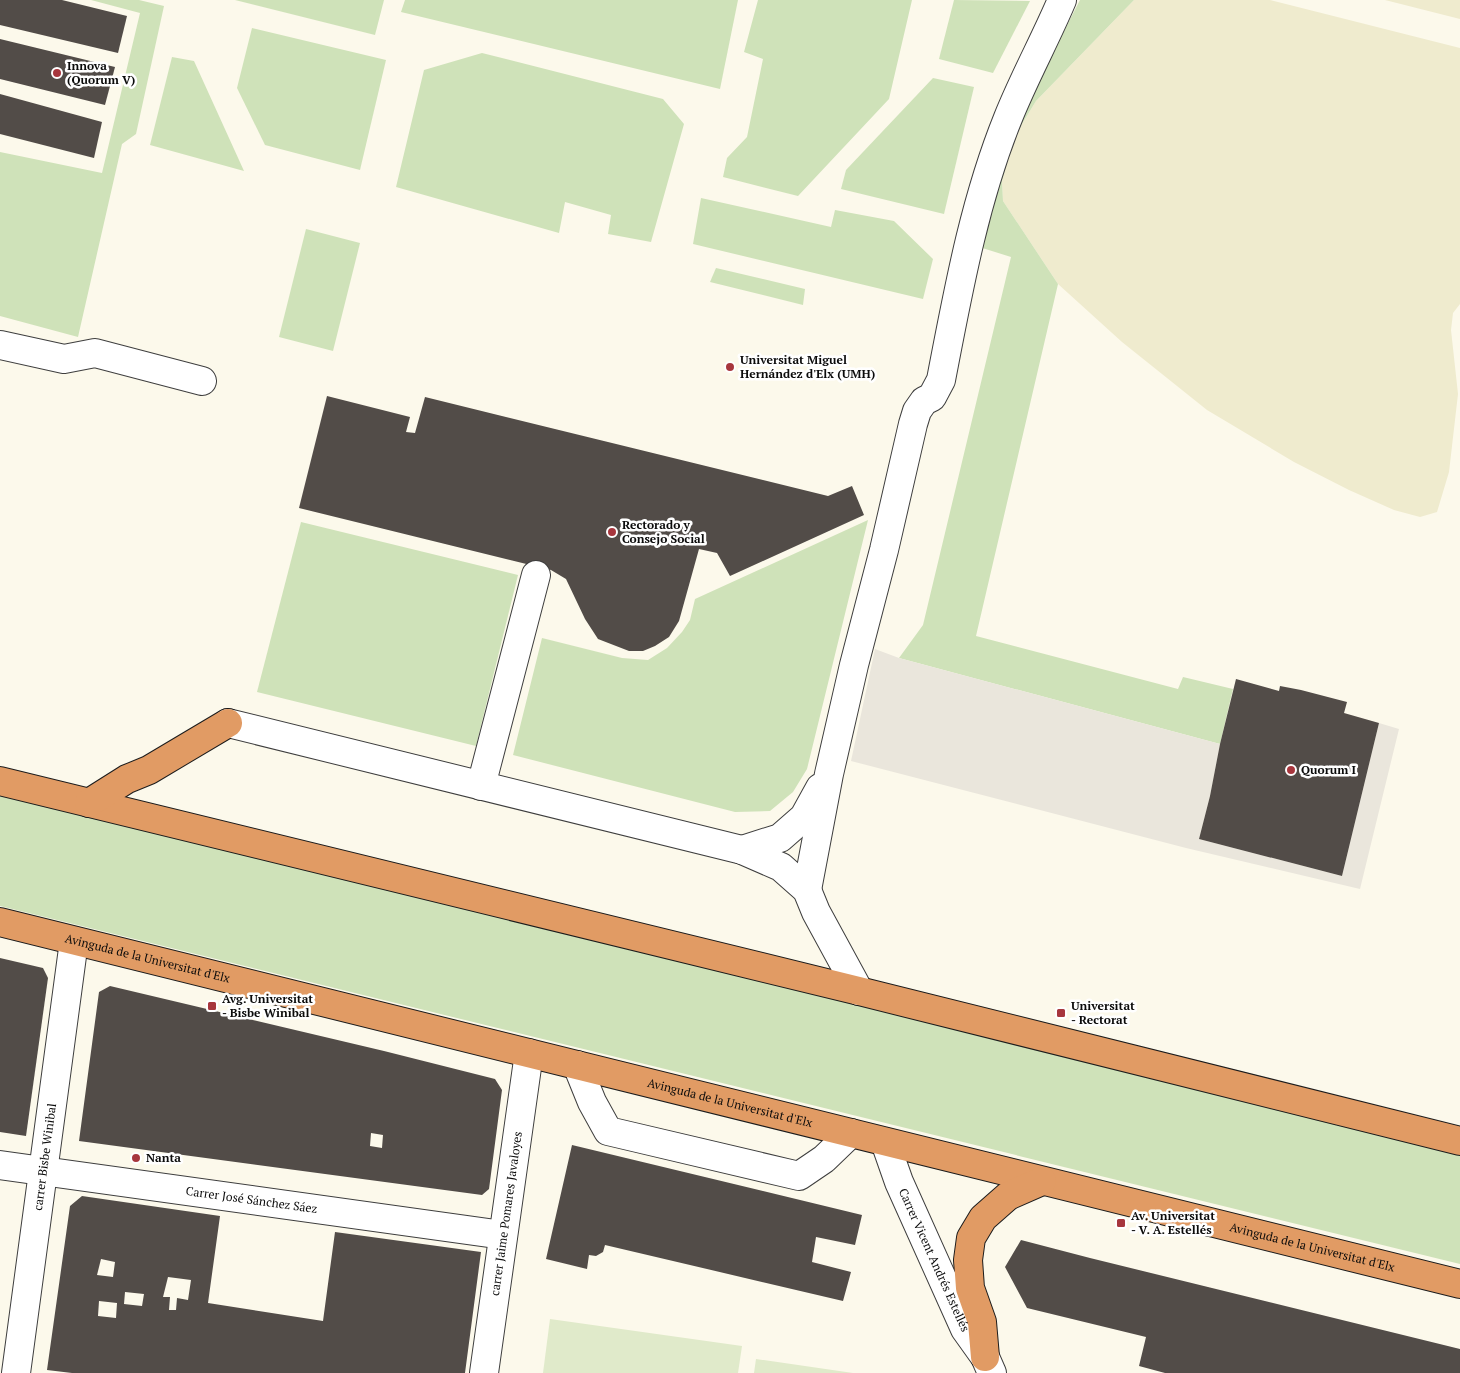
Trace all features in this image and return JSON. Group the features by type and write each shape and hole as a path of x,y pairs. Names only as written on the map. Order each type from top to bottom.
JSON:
{"highway":[{"path":"89,803 127,779 149,770 228,723"},
{"path":"0,781 1460,1140"},
{"name":"Avinguda de la Universitat d'Elx","path":"0,922 1460,1284"},
{"path":"988,1365 982,1322 970,1288 968,1260 971,1238 983,1218 1008,1196 1042,1180"}],"street":[{"path":"807,890 829,774 901,476 907,416 916,399 924,391 964,199 993,112 1016,69 1047,0"},
{"path":"907,416 917,411 924,401 932,397 941,380 965,257 986,182 1008,118 1062,0"},
{"path":"0,345 64,359 95,352 202,382"},
{"path":"481,786 536,576"},
{"path":"228,723 742,850 781,866 807,890 816,912 859,991"},
{"path":"742,850 780,838 804,817 829,774"},
{"name":"carrer Bisbe Winibal","path":"16,1373 74,941"},
{"name":"carrer Jaime Pomares Javaloyes","path":"484,1373 529,1054"},
{"path":"577,1065 592,1102 608,1131 799,1176 824,1159 851,1133"},
{"name":"Carrer Vicent Andrés Estellés","path":"885,1142 899,1182 966,1329 988,1365"},
{"name":"Carrer José Sánchez Sáez","path":"0,1165 504,1235"}],"shaded area":[{"path":"1134,0 1270,0 1460,48 1460,304 1453,313 1451,330 1458,394 1449,472 1437,512 1420,517 1394,510 1294,462 1207,410 1122,342 1058,284 1003,201 1002,181 1014,137 1036,101"},
{"path":"1385,0 1460,0 1460,19"},
{"path":"875,649 899,658 1220,744 1199,839 1342,876 1379,723 1399,729 1360,889 1186,848 851,761"}],"green space":[{"path":"91,0 139,0 164,6 136,134 122,144 78,337 0,316 0,152 102,173 140,13"},
{"path":"235,0 384,0 375,35"},
{"path":"405,0 738,0 720,89 401,12"},
{"path":"758,0 912,0 889,99 798,196 723,177 727,158 747,137 763,59 744,52"},
{"path":"954,0 1030,1 993,73 939,59"},
{"path":"1080,0 1134,0 1036,101 1014,137 1002,181 1003,201 1058,284 976,636 1178,689 1183,677 1233,689 1220,744 899,658 923,625 1011,257 976,246 1004,147"},
{"path":"252,28 386,60 360,170 265,145 237,88"},
{"path":"482,53 663,99 684,124 651,242 608,234 611,215 565,202 559,233 396,187 424,70"},
{"path":"172,57 194,61 244,171 150,145"},
{"path":"933,78 974,87 944,214 841,189 846,170"},
{"path":"701,198 831,227 835,210 894,221 933,259 923,299 693,244"},
{"path":"306,229 360,243 333,351 279,337"},
{"path":"716,268 805,289 803,305 710,282"},
{"path":"868,520 807,769 793,792 770,811 735,812 513,755 542,638 622,658 648,660 667,648 682,632 690,620 695,599"},
{"path":"301,522 518,575 476,746 257,692"},
{"path":"0,790 1460,1143 1460,1264 0,906"},
{"path":"550,1319 742,1346 738,1373 543,1373"},
{"path":"756,1359 853,1373 754,1373"}],"building":[{"name":"Innova (Quorum V)","path":"0,0 62,0 127,16 118,53 0,25"},
{"name":"Innova (Quorum V)","path":"0,39 115,67 105,105 0,79"},
{"name":"Innova (Quorum V)","path":"0,94 102,122 94,158 0,134"},
{"name":"Rectorado y Consejo Social","path":"327,396 410,417 406,432 415,433 425,397 828,496 852,486 864,515 730,576 717,553 699,549 679,621 669,637 643,651 629,651 598,639 585,619 566,579 551,570 299,508"},
{"name":"Quorum I","path":"1236,679 1279,691 1280,686 1347,702 1344,713 1379,723 1342,876 1199,839"},
{"path":"0,958 43,968 48,978 26,1136 0,1132"},
{"path":"110,986 495,1079 502,1090 489,1189 482,1195 79,1141 99,992","holes":["371,1133 383,1135 382,1148 370,1146"]},
{"path":"572,1145 862,1215 855,1245 816,1237 812,1262 851,1272 843,1301 605,1245 603,1252 596,1256 589,1255 587,1269 546,1259"},
{"path":"82,1196 220,1216 208,1303 323,1321 335,1232 481,1252 465,1373 72,1373 47,1370 70,1206","holes":["101,1259 115,1262 113,1277 97,1275","168,1277 191,1280 188,1300 177,1298 176,1310 169,1310 170,1297 163,1297","125,1292 144,1294 142,1306 124,1304","99,1301 117,1303 116,1318 98,1316"]},
{"path":"1021,1240 1460,1349 1460,1373 1165,1373 1139,1366 1146,1337 1027,1308 1005,1267"}],"place":[{"name":"Innova (Quorum V)","path":"57,73"},
{"name":"Universitat Miguel Hernández d'Elx (UMH)","path":"730,367"},
{"name":"Rectorado y Consejo Social","path":"612,532"},
{"name":"Quorum I","path":"1291,770"},
{"name":"Avg. Universitat - Bisbe Winibal","path":"212,1006"},
{"name":"Universitat - Rectorat","path":"1061,1013"},
{"name":"Nanta","path":"136,1158"},
{"name":"Av. Universitat - V. A. Estellés","path":"1121,1223"}]}
